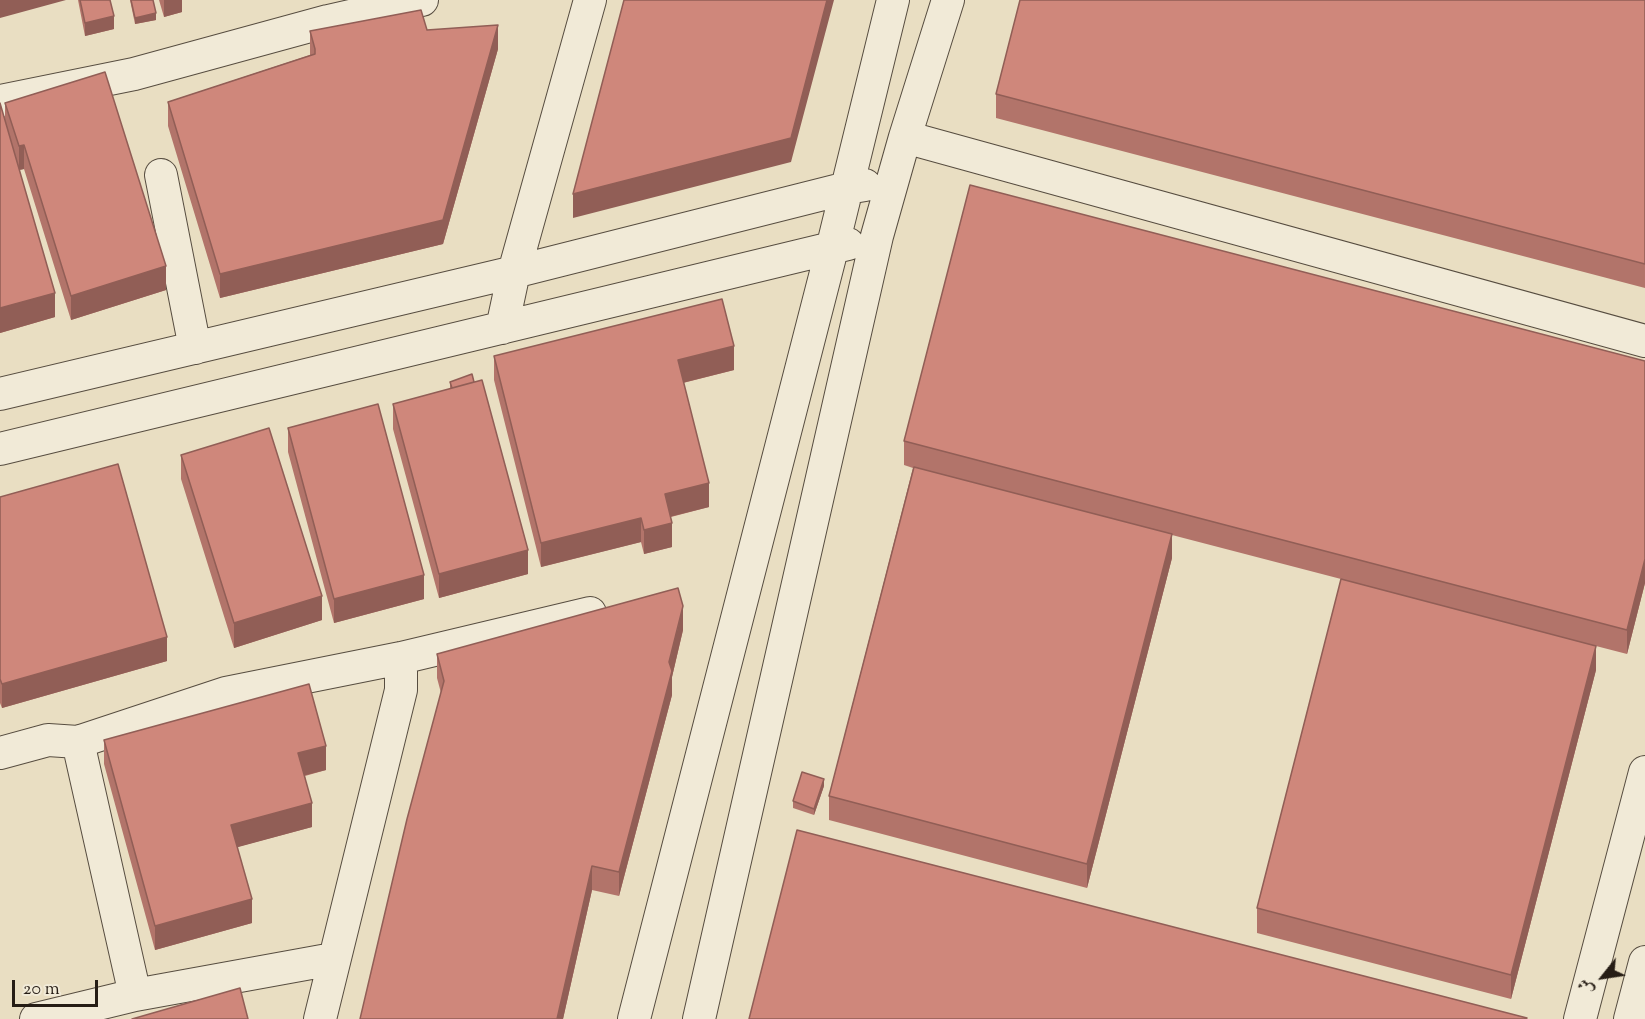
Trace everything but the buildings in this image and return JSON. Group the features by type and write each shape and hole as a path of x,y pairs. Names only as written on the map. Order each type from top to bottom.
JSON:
{"street":[{"path":"0,101 134,74 325,10 422,0"},
{"path":"502,328 514,272 590,0"},
{"path":"634,1019 832,249 893,0"},
{"path":"699,1019 877,236 904,138 948,0"},
{"path":"904,138 1645,341"},
{"path":"161,175 195,348"},
{"path":"0,394 514,272 847,188 893,180"},
{"path":"0,449 832,249 877,236"},
{"path":"0,753 48,740 78,742 226,693 401,658 622,605"},
{"path":"320,1019 401,690 401,658"},
{"path":"78,742 135,995"},
{"path":"1580,1019 1645,772"},
{"path":"36,1019 135,995 333,960"},
{"path":"1630,1019 1645,962"}]}
